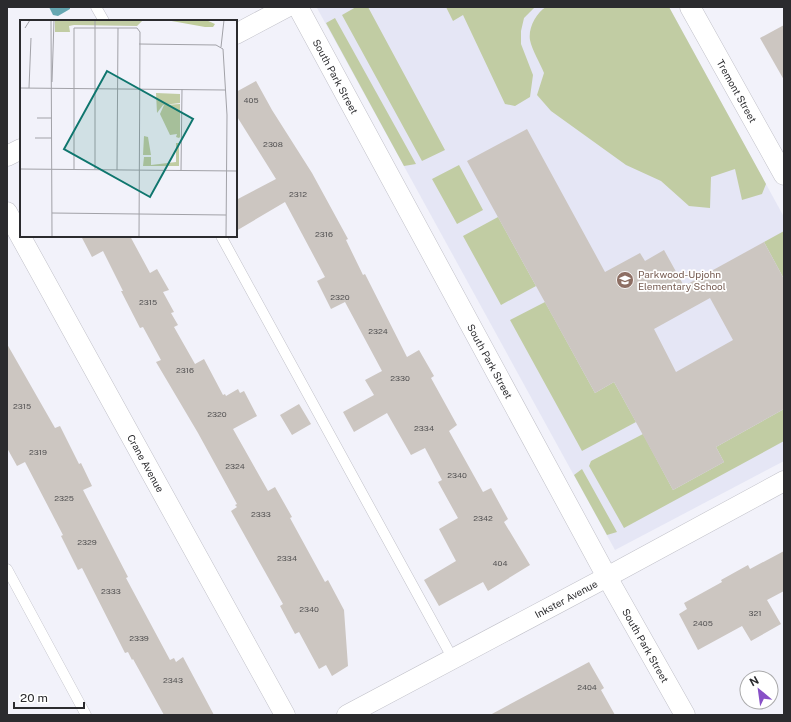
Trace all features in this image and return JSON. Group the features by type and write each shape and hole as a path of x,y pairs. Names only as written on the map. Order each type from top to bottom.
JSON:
{"street":[{"path":"237,33 287,7"},
{"name":"South Park Street","path":"298,7 607,577 685,715"},
{"name":"Tremont Street","path":"690,7 784,175"},
{"path":"7,156 20,150"},
{"name":"Crane Avenue","path":"7,212 20,236"},
{"name":"Crane Avenue","path":"21,237 285,715"},
{"name":"Inkster Avenue","path":"348,715 784,481"}],"lane":[{"path":"96,7 103,20"},
{"path":"222,237 453,659"},
{"path":"7,569 86,715"}],"shaded area":[{"name":"Parkwood-Upjohn Elementary School","path":"669,7 784,217 784,461 615,550 317,8"}],"green space":[{"path":"356,7 368,7 445,150 422,161 342,15"},
{"path":"446,7 535,7 524,18 521,31 521,44 533,75 530,97 515,106 505,104 463,15 453,21"},
{"path":"546,7 669,7 766,184 762,194 742,200 735,169 711,177 710,208 689,206 661,181 626,165 551,111 537,95 544,73 532,48 530,40 530,31 534,21 539,13"},
{"path":"335,18 416,164 404,166 326,23"},
{"path":"459,165 483,210 457,224 432,179"},
{"path":"498,217 536,286 501,305 463,236"},
{"path":"784,231 784,279 764,242"},
{"path":"545,302 595,393 614,382 636,422 582,451 510,320"},
{"path":"784,409 784,441 624,528 589,466 591,461 643,434 673,490 724,462 716,447"},
{"path":"582,469 617,532 607,535 574,475"}],"water":[{"path":"49,7 70,7 70,9 58,16 53,15"}],"building":[{"path":"784,25 784,80 760,38"},
{"path":"256,81 272,110 312,173 348,239 346,240 363,275 365,274 407,357 419,350 434,376 431,378 457,425 449,431 483,492 491,488 508,519 504,522 530,565 488,591 483,582 439,606 424,580 456,561 439,529 458,518 438,482 442,480 425,448 411,455 387,413 354,432 343,412 374,395 365,380 382,371 345,302 331,309 317,281 325,277 285,202 237,230 237,199 276,179 237,117 237,91"},
{"path":"527,129 605,272 640,253 645,261 664,250 684,286 764,242 784,279 784,409 716,447 724,462 673,490 614,382 595,393 467,161","holes":["710,298 733,340 676,372 654,329"]},
{"path":"82,237 131,237 150,273 157,269 169,290 163,292 174,312 171,313 178,325 174,327 195,364 204,359 223,395 225,394 226,396 238,389 240,393 244,391 257,416 233,429 268,491 275,487 325,582 328,580 344,610 348,666 332,676 326,665 319,669 299,632 295,634 280,606 283,604 231,511 237,507 235,505 237,504 198,433 156,362 161,360 143,327 140,328 103,251 92,257"},
{"path":"7,344 55,428 60,426 79,464 81,463 92,486 83,490 128,577 126,578 170,660 174,658 176,662 183,657 214,715 164,715 133,659 132,660 128,652 125,653 82,568 78,570 61,536 63,535 25,462 17,466 7,448"},
{"path":"299,404 311,424 292,435 280,415"},
{"path":"784,551 784,591 767,600 781,624 751,641 742,626 698,650 679,614 687,609 684,603 722,582 721,580 748,565 750,569"},
{"path":"589,662 604,688 601,690 615,715 490,715"}],"place":[{"name":"Parkwood-Upjohn Elementary School","path":"625,280"}]}
